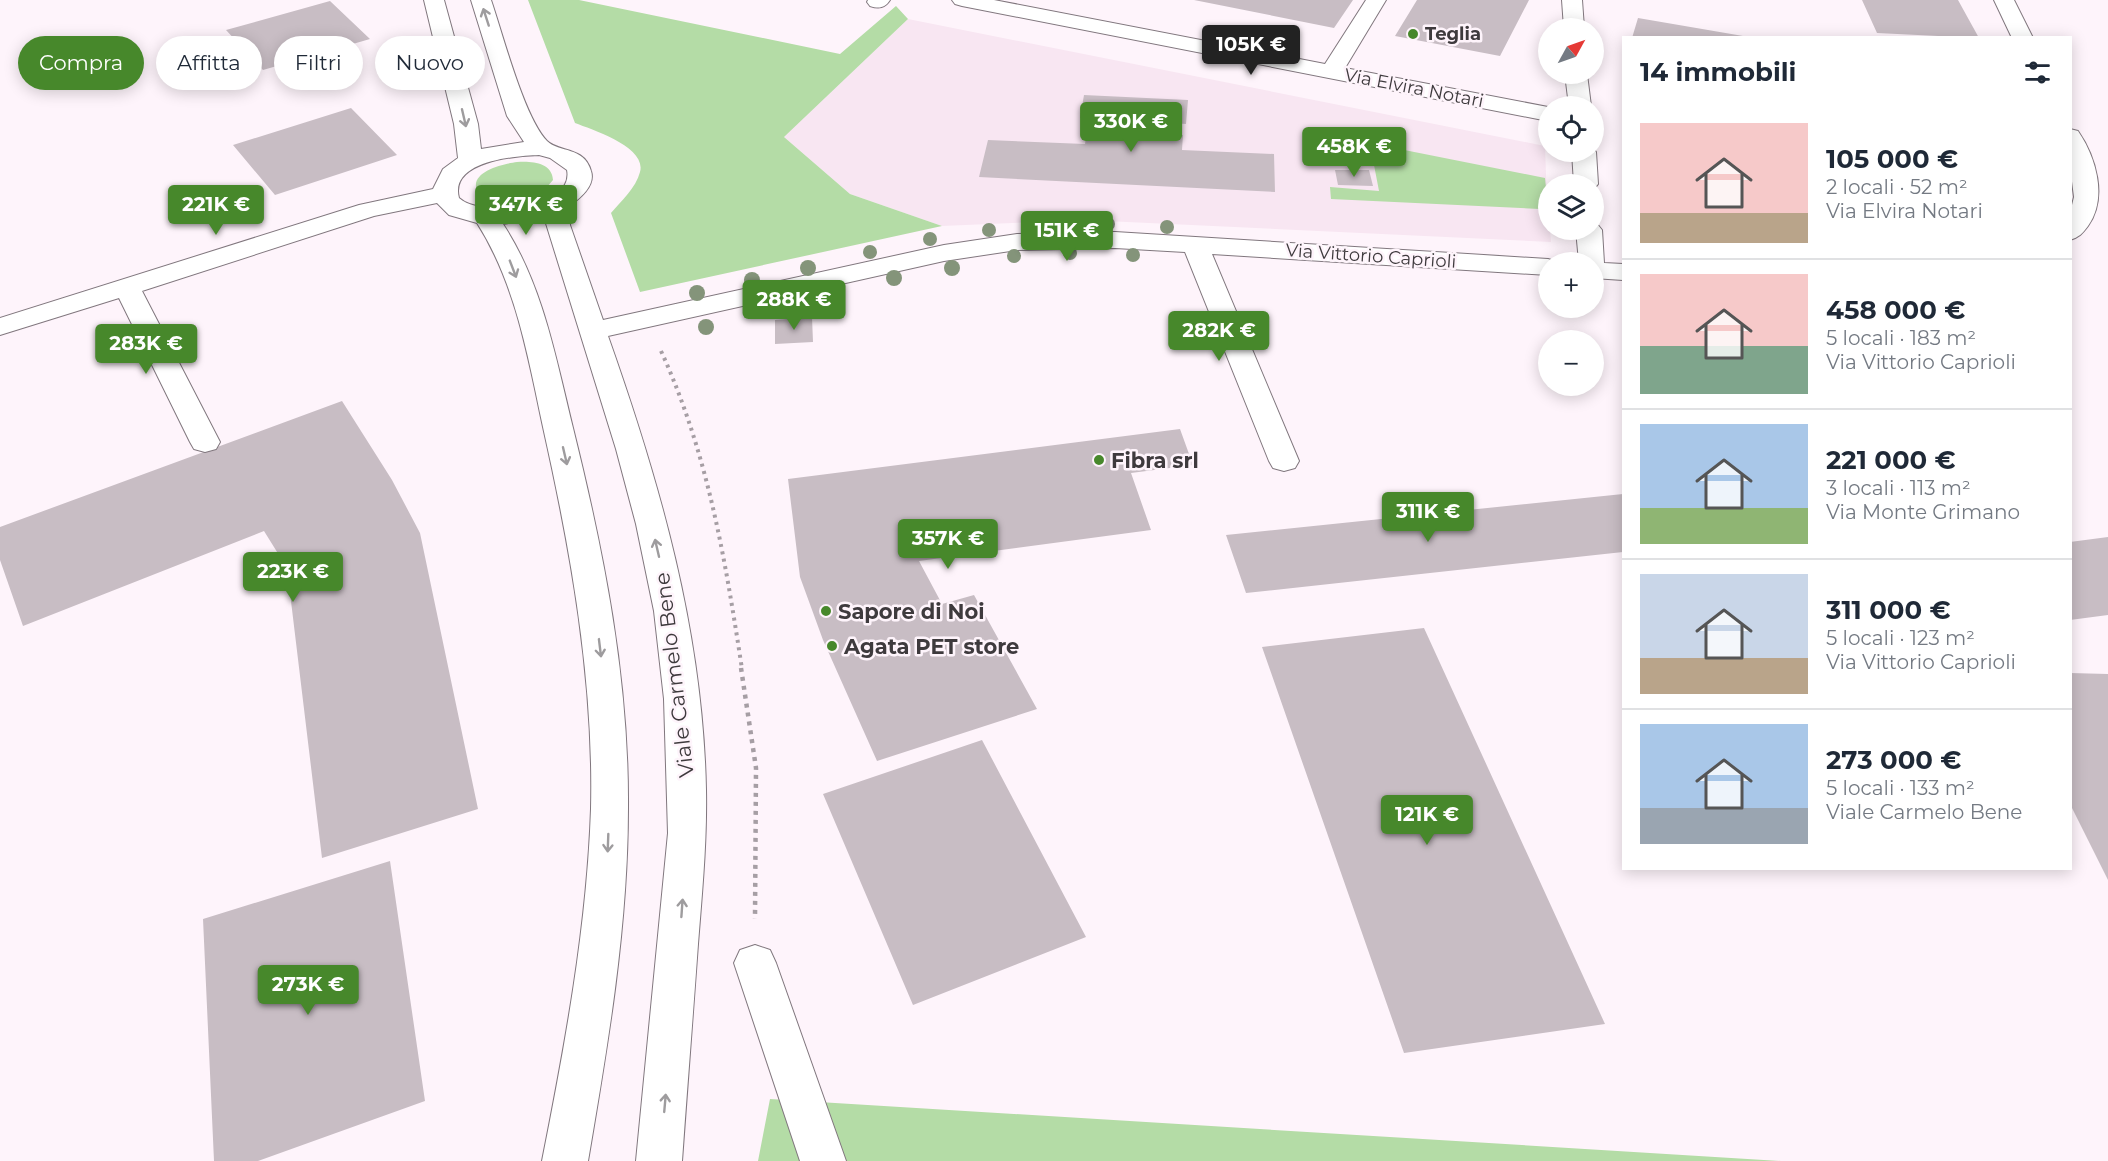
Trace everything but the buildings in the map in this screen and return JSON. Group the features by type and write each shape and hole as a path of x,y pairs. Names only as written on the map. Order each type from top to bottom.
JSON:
{"street":[{"path":"434,0 466,124 470,162"},
{"path":"481,0 519,117 540,148"},
{"name":"Via Elvira Notari","path":"962,0 1538,112"},
{"path":"1331,72 1376,0"},
{"path":"1572,0 1573,18"},
{"path":"2004,0 2022,36"},
{"path":"2072,141 2085,174 2088,197 2081,217 2072,229"},
{"path":"540,148 570,157 579,165 582,174 578,185 569,195 555,204 522,215 486,217 458,209 449,202 445,194 447,183 470,162 511,149 540,148"},
{"path":"0,327 368,210 445,194"},
{"name":"Viale Carmelo Bene","path":"555,204 557,225 623,425 650,516 671,615 684,718 688,790 687,832 660,1161"},
{"path":"486,217 504,244 518,280 546,376 586,558 604,684 609,800 602,925 565,1161"},
{"name":"Via Vittorio Caprioli","path":"592,331 944,253 990,245 1086,240 1538,266"},
{"path":"1195,245 1284,461"},
{"path":"1604,271 1622,272"},
{"path":"127,288 205,442"},
{"path":"755,963 823,1161"}],"path":[{"path":"645,318 679,390 699,449 716,512 729,583 756,768 755,963"}],"shaded area":[{"path":"908,19 1538,145 1538,162 1546,162 1546,174 1538,174 1538,240 1551,240 1551,242 1084,220 942,226 850,194 784,137"}],"green space":[{"path":"528,0 579,0 840,54 896,6 908,19 784,137 850,194 942,226 640,292 611,213 635,183 640,172 640,163 627,147 575,123"},
{"path":"1344,138 1538,177 1538,209 1331,199 1330,187 1379,191 1374,165 1328,162"},
{"path":"517,162 545,166 552,174 553,180 538,193 518,200 497,200 478,193 477,180 482,174 495,167"},
{"path":"770,1099 1781,1161 758,1161"}],"place":[{"name":"Teglia","path":"1413,34"},
{"name":"Fibra srl","path":"1099,460"},
{"name":"Sapore di Noi","path":"826,611"},
{"name":"Agata PET store","path":"832,646"}]}
